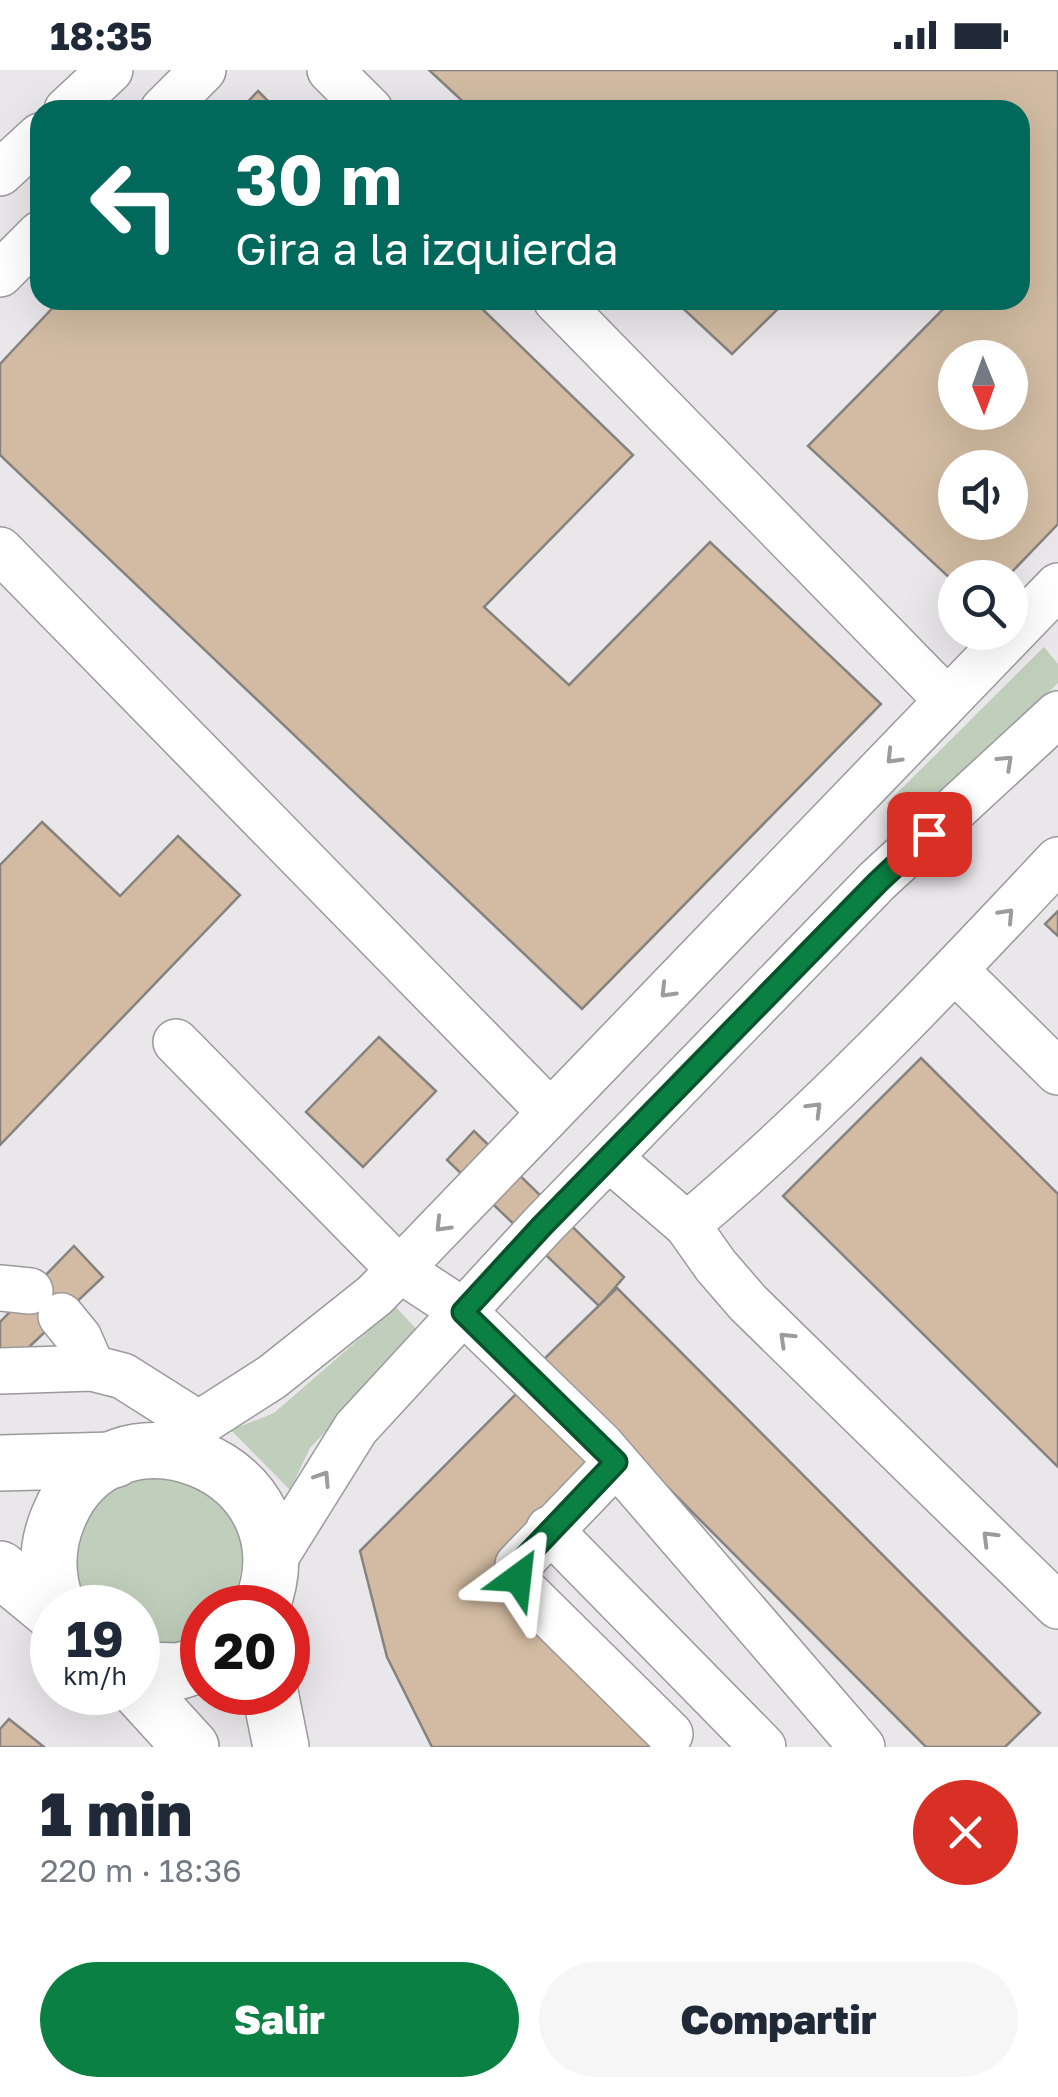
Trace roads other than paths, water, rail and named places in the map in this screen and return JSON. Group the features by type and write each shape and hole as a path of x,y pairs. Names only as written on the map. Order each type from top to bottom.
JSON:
{"main road":[{"path":"51,1585 48,1556 52,1532 75,1490 93,1473 157,1445"},
{"path":"0,1463 157,1445 207,1461 229,1474 261,1512 268,1585"},
{"path":"0,1569 30,1591"},
{"path":"160,1714 190,1747"},
{"path":"275,1715 281,1747"}],"street":[{"path":"78,100 110,70"},
{"path":"173,100 203,70"},
{"path":"330,70 360,100"},
{"path":"0,173 30,145"},
{"path":"0,274 30,244"},
{"path":"566,310 948,700"},
{"path":"0,550 550,1112"},
{"path":"0,1371 92,1368 123,1376 157,1445 272,1377 375,1295 1056,592"},
{"path":"271,1585 356,1428 609,1158 878,882 1058,714"},
{"path":"687,1225 760,1164 955,970 1058,860"},
{"path":"955,970 1058,1072"},
{"path":"176,1042 399,1269 463,1312 616,1462 862,1747"},
{"path":"609,1158 687,1225 748,1303 1058,1606"},
{"path":"30,1299 80,1338 92,1368"},
{"path":"616,1462 518,1565 518,1578 524,1590 670,1734"},
{"path":"549,1529 764,1747"}]}
